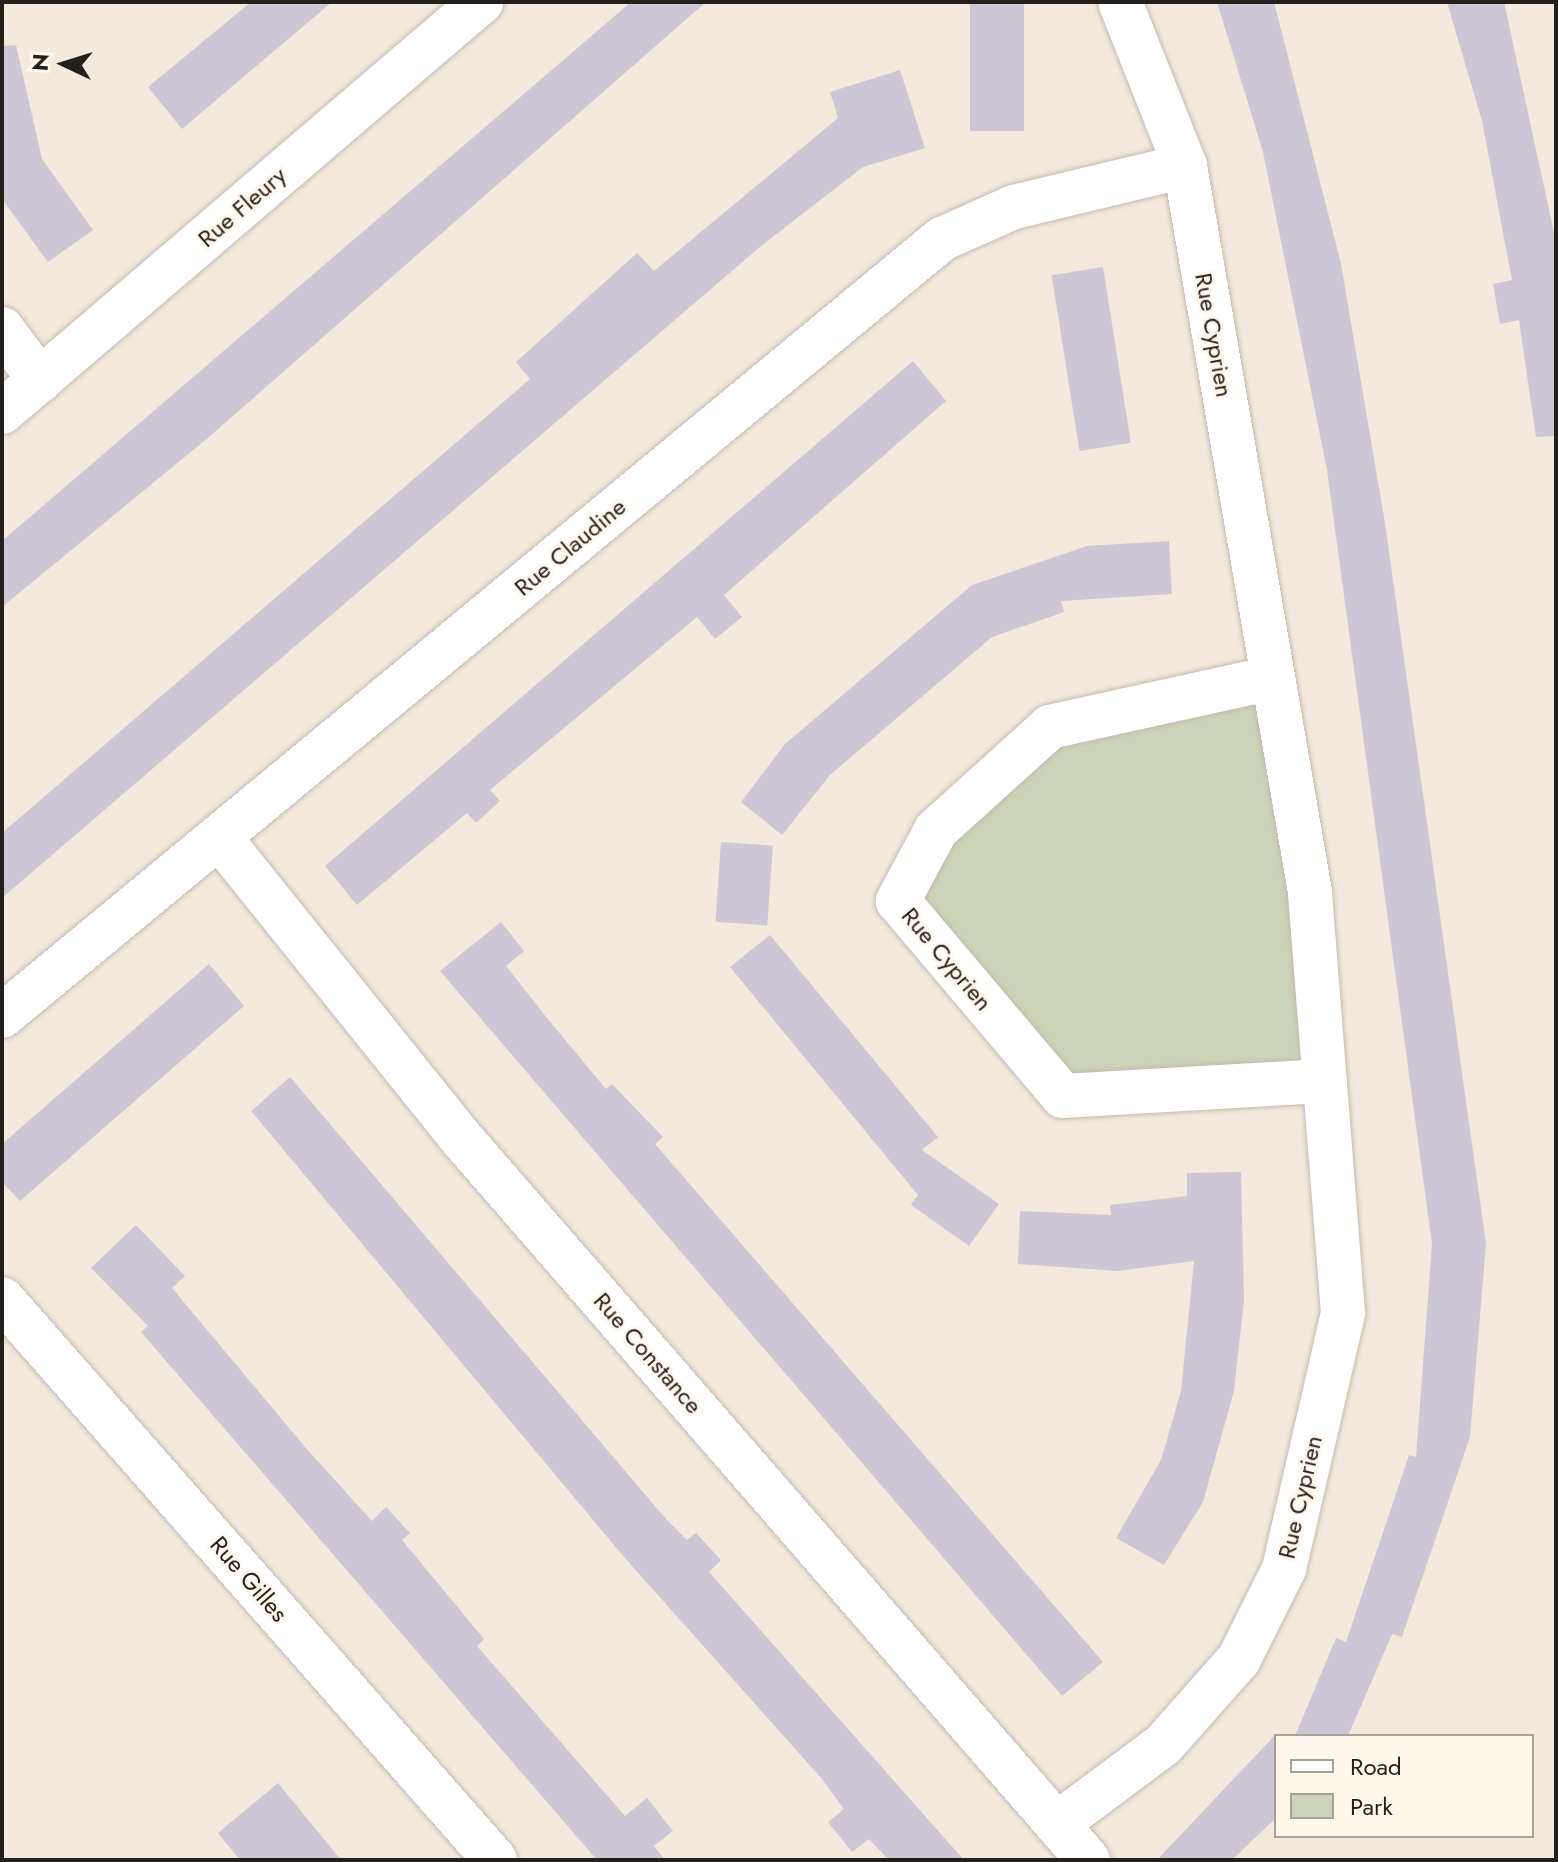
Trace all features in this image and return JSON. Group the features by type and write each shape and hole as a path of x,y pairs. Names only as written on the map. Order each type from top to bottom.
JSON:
{"street":[{"name":"Rue Fleury","path":"2,412 481,2"},
{"name":"Rue Cyprien","path":"1057,1824 1163,1745 1239,1659 1284,1569 1343,1313 1310,892 1185,166 1120,2"},
{"name":"Rue Claudine","path":"2,1016 942,239 1014,207 1185,166"},
{"path":"2,329 40,380"},
{"name":"Rue Cyprien","path":"1272,678 1050,727 936,830 898,901 1063,1096 1325,1081"},
{"name":"Rue Constance","path":"219,837 461,1138 1088,1860"},
{"name":"Rue Gilles","path":"2,1299 495,1860"}],"green space":[{"path":"1272,678 1325,1081 1063,1096 898,901 1050,727"}],"building":[{"path":"251,2 332,2 182,129 148,87"},
{"path":"631,2 706,2 209,437 2,607 2,541"},
{"path":"970,2 1024,2 1024,131 970,131"},
{"path":"1217,2 1274,2 1341,264 1385,523 1486,1244 1470,1437 1402,1637 1392,1634 1349,1734 1296,1734 1336,1638 1346,1642 1409,1455 1416,1457 1432,1244 1327,470 1263,152"},
{"path":"1447,2 1504,2 1556,242 1556,436 1536,437 1519,320 1500,324 1493,284 1512,280 1482,121"},
{"path":"16,45 42,159 93,230 48,262 2,199 2,46"},
{"path":"900,70 925,148 863,167 761,246 2,898 2,833 530,379 516,362 637,253 654,271 838,118 830,92"},
{"path":"1103,267 1131,443 1079,451 1052,275"},
{"path":"913,361 946,401 724,595 742,617 715,639 697,617 490,790 500,801 476,823 467,813 357,905 325,866"},
{"path":"1169,541 1172,594 1061,601 1064,612 992,637 830,775 782,835 741,802 785,744 972,585 1087,546"},
{"path":"721,842 773,846 767,925 715,922"},
{"path":"501,922 524,951 506,966 547,1018 606,1089 612,1084 663,1137 655,1144 1103,1662 1062,1696 440,971"},
{"path":"770,935 938,1137 922,1150 999,1204 969,1246 911,1205 918,1195 730,967"},
{"path":"209,964 244,1006 20,1201 2,1182 2,1144"},
{"path":"290,1077 666,1519 687,1540 696,1533 721,1560 709,1572 964,1860 889,1860 869,1839 852,1852 828,1822 844,1809 822,1779 624,1557 251,1111"},
{"path":"1241,1172 1244,1300 1234,1391 1203,1502 1164,1565 1116,1538 1161,1460 1181,1391 1194,1261 1118,1271 1018,1264 1020,1211 1111,1215 1110,1205 1187,1196 1187,1173"},
{"path":"136,1225 185,1276 172,1288 305,1447 372,1521 386,1507 410,1533 402,1540 484,1639 477,1646 625,1816 647,1798 673,1831 654,1846 665,1860 597,1860 141,1332 148,1326 91,1268"},
{"path":"1274,1736 1274,1820 1232,1860 1157,1860"},
{"path":"278,1783 341,1860 240,1860 218,1833"}]}
